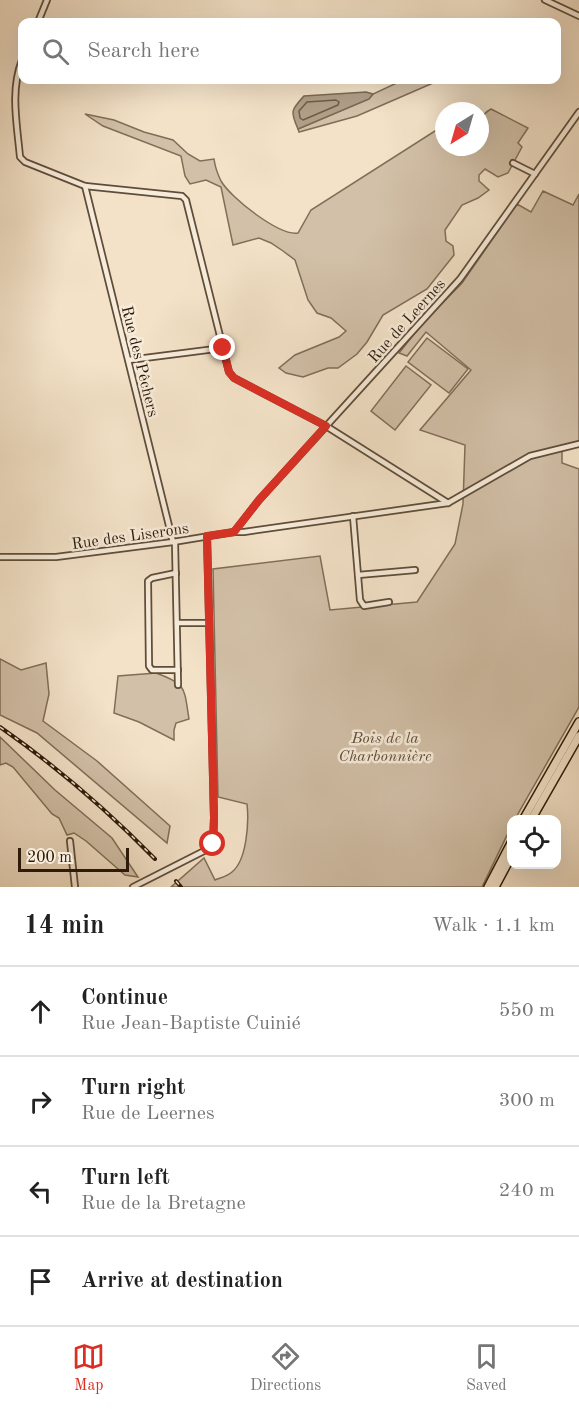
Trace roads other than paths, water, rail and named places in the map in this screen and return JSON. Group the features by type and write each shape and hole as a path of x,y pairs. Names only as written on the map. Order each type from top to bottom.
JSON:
{"highway":[{"path":"525,815 579,722"},
{"path":"533,815 579,736"},
{"path":"488,887 507,851"},
{"path":"495,887 507,864"}],"street":[{"path":"40,18 47,0"},
{"path":"545,0 579,16"},
{"path":"18,71 15,90 20,157 25,162 85,186 182,196 186,200 229,372 234,378 326,426 448,503 530,456 579,444"},
{"name":"Rue de Leernes","path":"234,532 259,500 460,279 579,112"},
{"path":"513,162 535,174"},
{"name":"Rue des Pêchers","path":"85,186 174,542 178,685"},
{"path":"129,360 223,348"},
{"name":"Rue des Liserons","path":"0,557 56,557 448,503"},
{"path":"353,516 360,600 364,606 389,602"},
{"path":"133,887 204,851 213,844 207,536"},
{"path":"358,575 415,570"},
{"path":"176,573 148,581 149,666 152,670 178,670"},
{"path":"177,623 209,623"},
{"path":"70,841 75,887"}],"water":[{"path":"366,92 373,94 369,99 298,129 293,111 304,96"}],"railway":[{"path":"0,727 80,789 155,859"},
{"path":"176,881 181,887"}],"park label":[{"name":"Bois de la Charbonnière","path":"385,746"}]}
